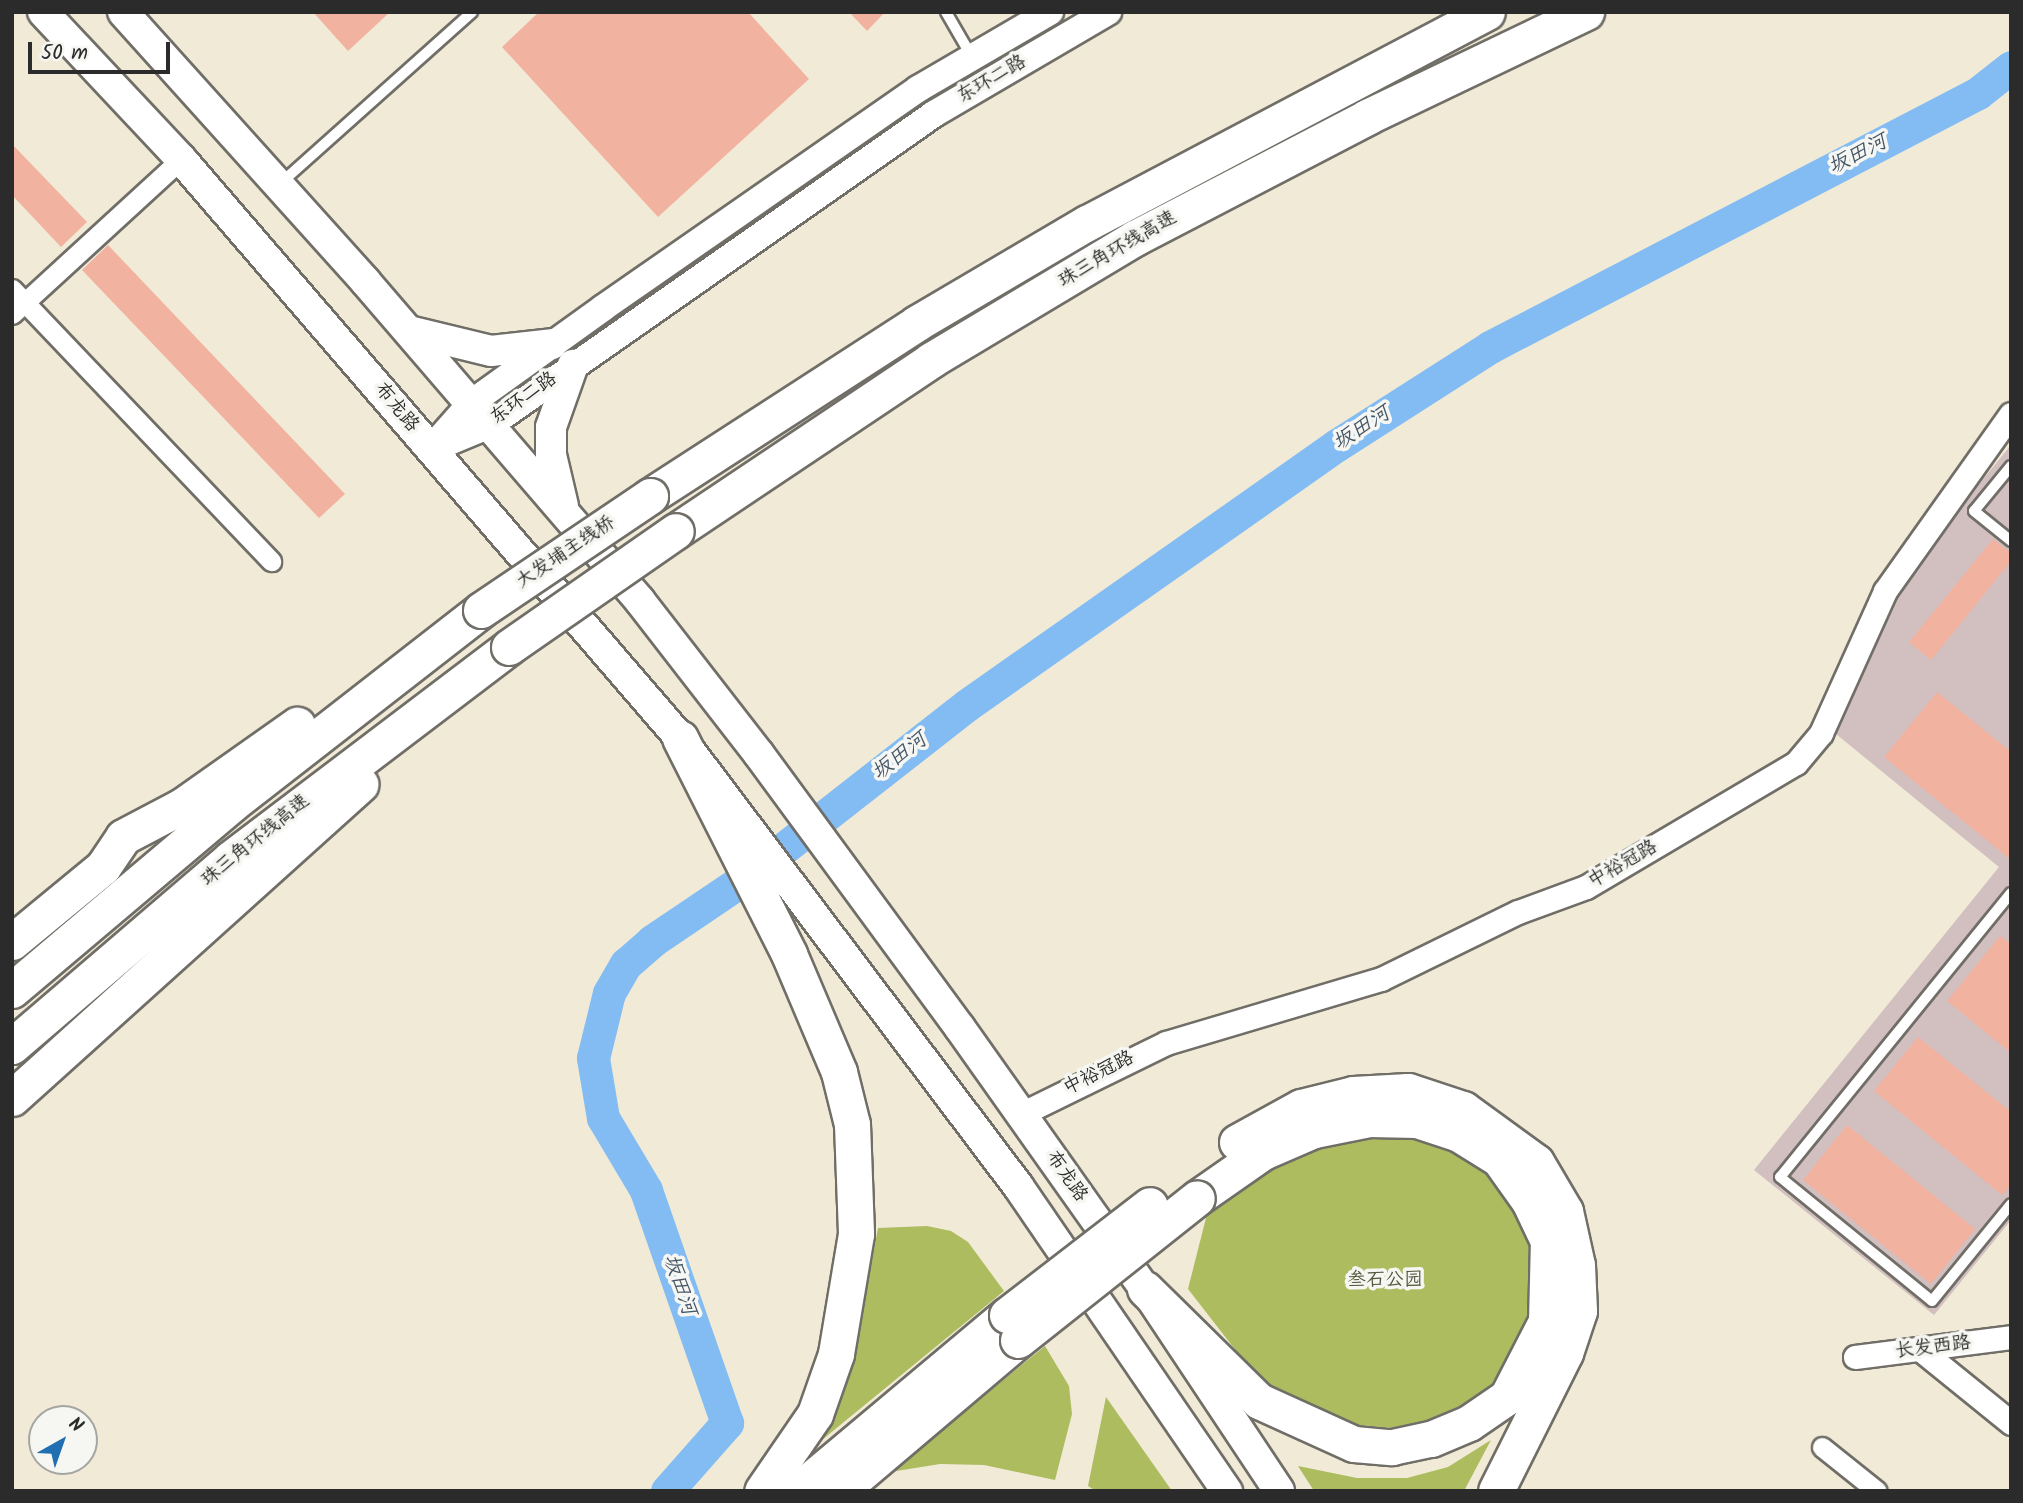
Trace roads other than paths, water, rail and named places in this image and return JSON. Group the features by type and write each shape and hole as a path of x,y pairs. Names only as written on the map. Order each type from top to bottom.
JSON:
{"highway":[{"name":"珠三角环线高速","path":"650,496 916,323 1087,223 1487,12"},
{"name":"珠三角环线高速","path":"12,1046 230,859 450,690 676,531 931,360 1135,238 1367,117 1586,12"},
{"name":"大发埔主线桥","path":"481,610 650,496"},
{"path":"12,942 103,867 124,837 183,806 303,720 481,610"},
{"path":"12,990 232,804 481,610"},
{"path":"12,1098 404,745 450,690"},
{"path":"680,738 819,1021 852,1124 857,1175 856,1234 836,1354 815,1414 762,1491"},
{"path":"797,1491 1012,1328 1191,1187 1301,1107 1353,1094 1408,1091 1463,1109 1536,1162 1565,1211 1577,1265 1579,1311 1565,1353 1496,1491"},
{"path":"1145,1289 1259,1401 1354,1444 1392,1447 1457,1428 1507,1397 1546,1321 1548,1241 1529,1201 1499,1159 1459,1133 1418,1119 1369,1119 1314,1130 1191,1187"},
{"path":"840,1491 1012,1328"}],"main road":[{"name":"布龙路","path":"43,12 181,159 680,738 1018,1186 1227,1491"},
{"path":"123,12 408,331 565,513"},
{"name":"东环二路","path":"480,414 552,344 919,89 1050,12"},
{"name":"东环二路","path":"430,450 480,414 573,365 934,114 1108,12"},
{"path":"408,331 491,351 552,344"},
{"path":"565,513 551,455 551,426 573,365"},
{"name":"布龙路","path":"565,513 780,783 843,869 1145,1289 1279,1491"}],"street":[{"path":"181,159 17,301 271,561"},
{"name":"中裕冠路","path":"1021,1114 1121,1061 1240,1018 1381,979 1518,912 1586,887 1796,763 1821,733 1885,591 2011,414"},
{"name":"长发西路","path":"1855,1357 2011,1338"},
{"path":"1921,1350 2011,1423"},
{"path":"1822,1447 1877,1491"}],"lane":[{"path":"279,185 471,12"},
{"path":"946,12 972,58"},
{"path":"2011,466 1974,511 2011,541"},
{"path":"2010,895 1780,1177 1932,1301 2011,1204"}],"waterway":[{"name":"坂田河","path":"761,866 967,705 1337,445 1490,347 1978,93 2011,67"},
{"name":"坂田河","path":"667,1491 727,1423 646,1190 603,1118 593,1058 609,993 626,964 652,941 741,881"}],"park label":[{"name":"叁石公园","path":"1385,1281"}]}
